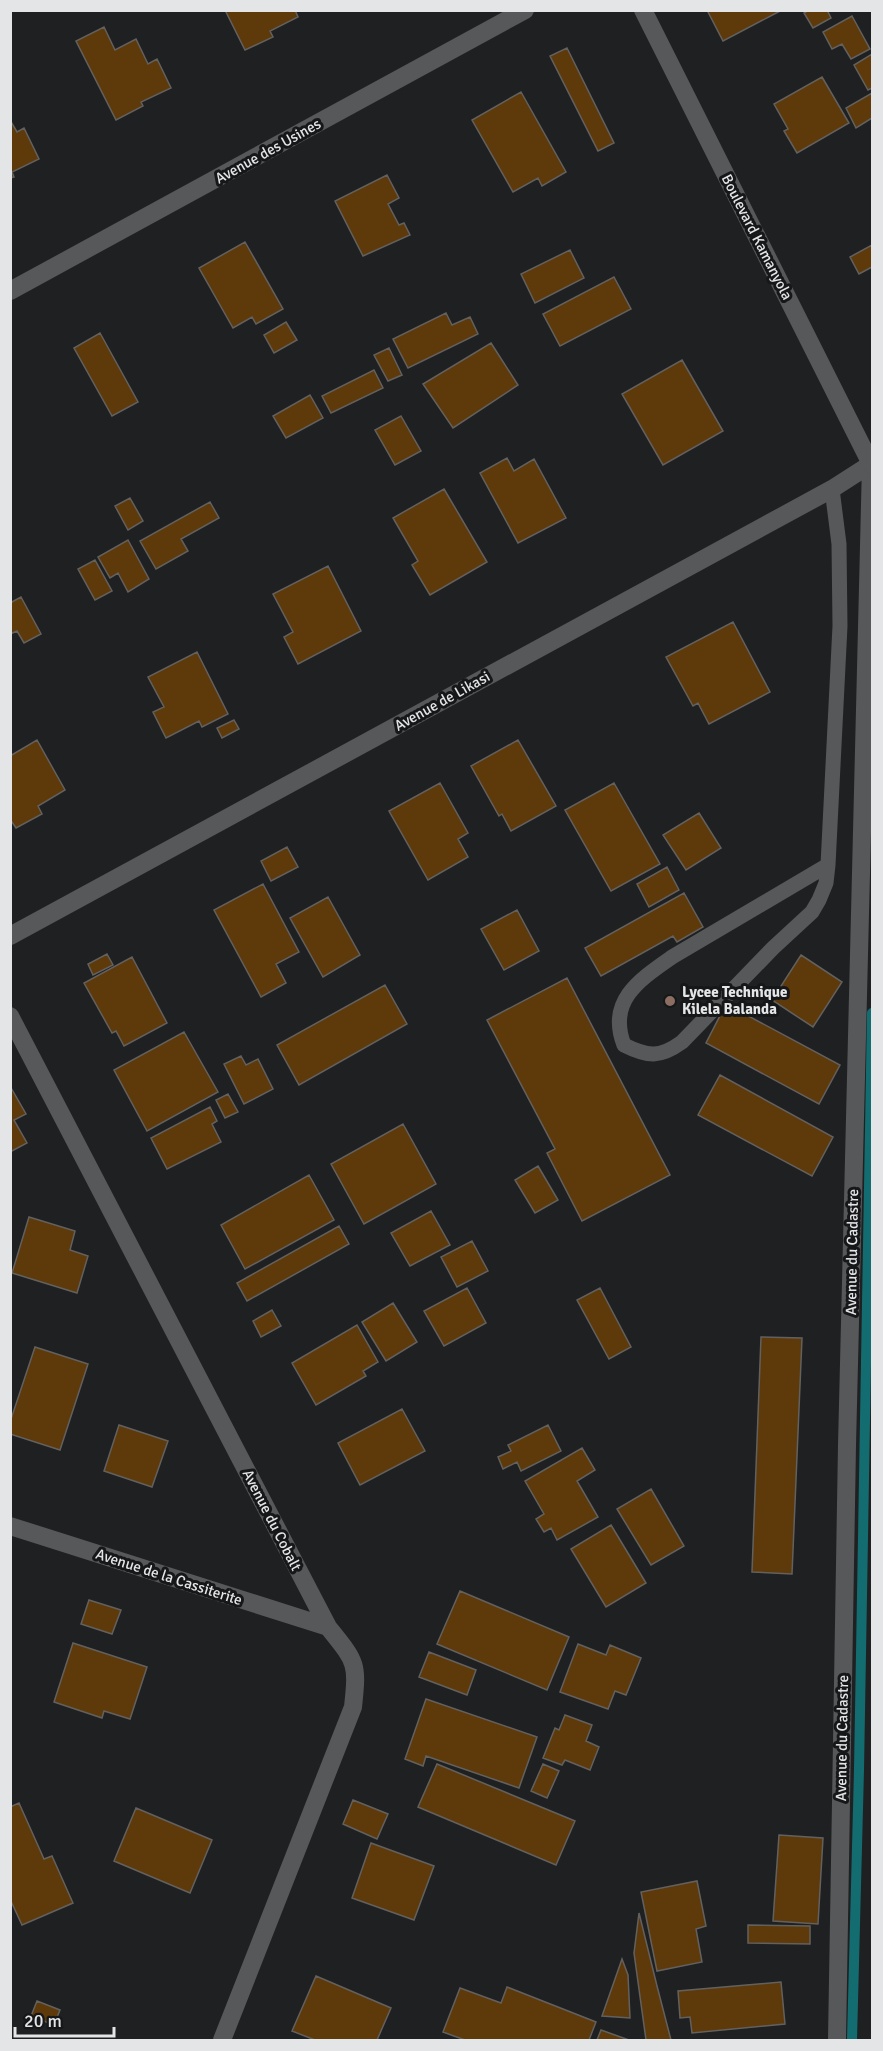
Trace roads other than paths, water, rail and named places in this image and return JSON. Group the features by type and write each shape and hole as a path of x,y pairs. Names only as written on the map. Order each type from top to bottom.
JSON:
{"street":[{"name":"Avenue des Usines","path":"10,291 525,10"},
{"name":"Boulevard Kamanyola","path":"643,10 872,463"},
{"name":"Avenue de Likasi","path":"10,936 832,489 872,463"},
{"name":"Avenue du Cadastre","path":"837,2040 847,1457 872,463"},
{"name":"Avenue du Cobalt","path":"10,1016 328,1627 348,1652 355,1665 352,1707 222,2040"},
{"name":"Avenue de la Cassiterite","path":"10,1526 328,1627"}],"lane":[{"path":"828,865 650,972 634,987 623,1003 618,1017 619,1032 624,1045 640,1053 654,1055 668,1052 682,1042 773,948 812,912 826,883 828,865 840,626 839,544 832,489"}],"waterway":[{"path":"852,2040 872,1013"}],"place":[{"name":"Lycee Technique Kilela Balanda","path":"670,1001"}]}
